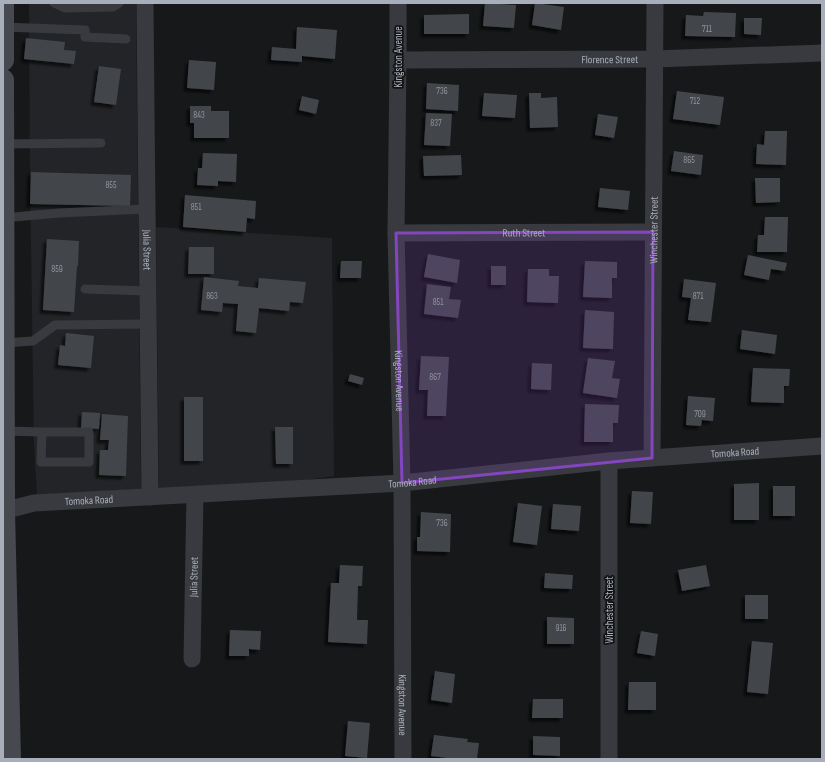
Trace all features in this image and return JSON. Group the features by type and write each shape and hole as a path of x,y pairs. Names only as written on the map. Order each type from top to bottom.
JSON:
{"main road":[{"path":"3,3 3,60"},
{"path":"3,80 3,511 6,703 10,759"}],"street":[{"name":"Julia Street","path":"145,3 150,497"},
{"name":"Kingston Avenue","path":"398,3 396,233 402,483 403,759"},
{"name":"Winchester Street","path":"652,458 655,3"},
{"name":"Florence Street","path":"398,60 654,59 822,53"},
{"name":"Ruth Street","path":"396,233 653,232"},
{"name":"Tomoka Road","path":"3,511 34,503 402,483 609,461 822,446"},
{"name":"Winchester Street","path":"609,461 609,759"},
{"name":"Julia Street","path":"192,659 195,495"}],"lane":[{"path":"54,3 65,8 113,7 119,3"},
{"path":"3,28 85,30 85,38 126,39"},
{"path":"3,144 101,143"},
{"path":"3,218 58,213 147,209"},
{"path":"85,289 148,291"},
{"path":"4,343 32,341 55,325 148,324"},
{"path":"4,430 89,432 89,462 41,462 42,432"}],"highlighted area":[{"path":"653,232 652,458 402,483 396,233"}],"shaded area":[{"path":"29,3 136,3 141,489 37,495 34,443"},
{"path":"156,227 332,238 334,476 305,480 194,487 186,486 159,489"}],"building":[{"path":"485,3 516,5 514,28 483,26"},
{"path":"535,3 564,7 561,30 532,25"},
{"path":"704,12 736,13 735,37 685,36 686,15 703,16"},
{"path":"469,14 469,34 424,34 424,15"},
{"path":"744,18 762,18 761,35 744,34"},
{"path":"297,27 337,30 335,59 302,56 302,62 271,60 272,47 296,49"},
{"path":"26,38 65,42 64,50 76,51 74,64 24,59"},
{"path":"189,60 216,62 214,90 187,88"},
{"path":"99,66 121,69 116,105 94,102"},
{"path":"427,83 459,85 458,111 426,109"},
{"path":"677,91 724,97 720,125 673,119"},
{"path":"484,93 517,95 515,118 482,116"},
{"path":"529,93 541,93 541,98 557,97 558,127 530,128"},
{"path":"302,96 319,100 316,114 299,110"},
{"path":"190,106 211,106 211,111 229,111 229,138 194,138 194,123 190,123"},
{"path":"426,113 452,114 450,146 424,145"},
{"path":"598,114 618,117 614,138 595,135"},
{"path":"765,131 787,131 786,165 756,164 757,144 764,145"},
{"path":"674,151 703,155 701,175 671,171"},
{"path":"203,153 237,154 236,182 218,181 218,186 197,185 198,168 202,168"},
{"path":"461,155 462,175 424,176 423,156"},
{"path":"31,172 131,175 130,206 30,204"},
{"path":"755,178 780,178 780,202 756,203"},
{"path":"600,188 630,191 628,210 598,207"},
{"path":"185,195 256,201 255,219 247,218 246,232 183,227"},
{"path":"765,217 788,217 787,252 757,252 758,235 764,235"},
{"path":"47,239 79,241 74,312 43,310"},
{"path":"189,247 214,247 214,274 188,274"},
{"path":"428,254 460,260 457,283 424,277"},
{"path":"748,255 787,263 785,271 771,269 769,280 744,275"},
{"path":"341,261 362,261 361,278 340,278"},
{"path":"585,261 617,262 617,278 612,278 612,298 583,297"},
{"path":"491,266 506,266 506,285 491,285"},
{"path":"528,269 549,269 549,276 559,276 558,303 527,302"},
{"path":"204,277 239,281 238,286 258,288 259,278 306,282 303,303 290,302 289,311 259,308 256,333 236,331 238,304 223,303 222,312 201,310"},
{"path":"684,279 716,283 711,322 688,320 691,298 682,297"},
{"path":"427,284 451,287 449,299 461,300 458,318 424,314"},
{"path":"585,310 614,312 613,349 583,348"},
{"path":"742,330 777,335 775,354 740,349"},
{"path":"66,333 94,336 91,368 58,365 60,345 65,346"},
{"path":"421,356 449,357 446,416 427,416 428,390 419,390"},
{"path":"588,358 615,361 612,378 620,379 617,398 583,393"},
{"path":"532,363 552,364 551,390 531,389"},
{"path":"753,368 790,369 789,386 784,386 784,403 751,402"},
{"path":"350,374 364,378 362,385 348,381"},
{"path":"688,396 715,398 713,421 702,420 701,426 686,425"},
{"path":"184,397 203,397 203,461 184,461"},
{"path":"585,404 619,405 618,423 613,423 613,442 584,442"},
{"path":"82,412 100,413 99,429 81,428"},
{"path":"102,414 128,416 126,476 99,475 100,450 108,450 109,440 100,440"},
{"path":"275,427 293,427 293,464 276,464"},
{"path":"759,483 759,520 734,520 734,484"},
{"path":"773,486 795,486 795,516 773,516"},
{"path":"632,491 653,492 651,524 630,523"},
{"path":"518,503 542,506 537,545 513,542"},
{"path":"553,504 581,506 579,531 551,529"},
{"path":"421,512 451,514 450,552 417,551 417,537 420,537"},
{"path":"340,565 363,566 362,586 358,586 357,620 368,620 367,644 328,642 331,583 339,583"},
{"path":"706,565 710,586 682,591 678,570"},
{"path":"545,573 573,575 572,589 544,588"},
{"path":"745,595 768,595 768,619 745,619"},
{"path":"547,617 574,618 574,644 547,644"},
{"path":"230,630 261,631 260,650 249,649 249,656 229,656"},
{"path":"641,631 658,634 655,656 637,653"},
{"path":"752,641 773,643 768,694 747,692"},
{"path":"435,671 455,674 452,703 431,700"},
{"path":"629,682 656,682 656,710 628,710"},
{"path":"533,699 563,699 563,718 532,718"},
{"path":"348,721 370,723 367,758 345,756"},
{"path":"434,735 468,739 467,742 479,743 477,759 456,759 431,756"},
{"path":"533,736 560,737 560,756 533,755"}]}
